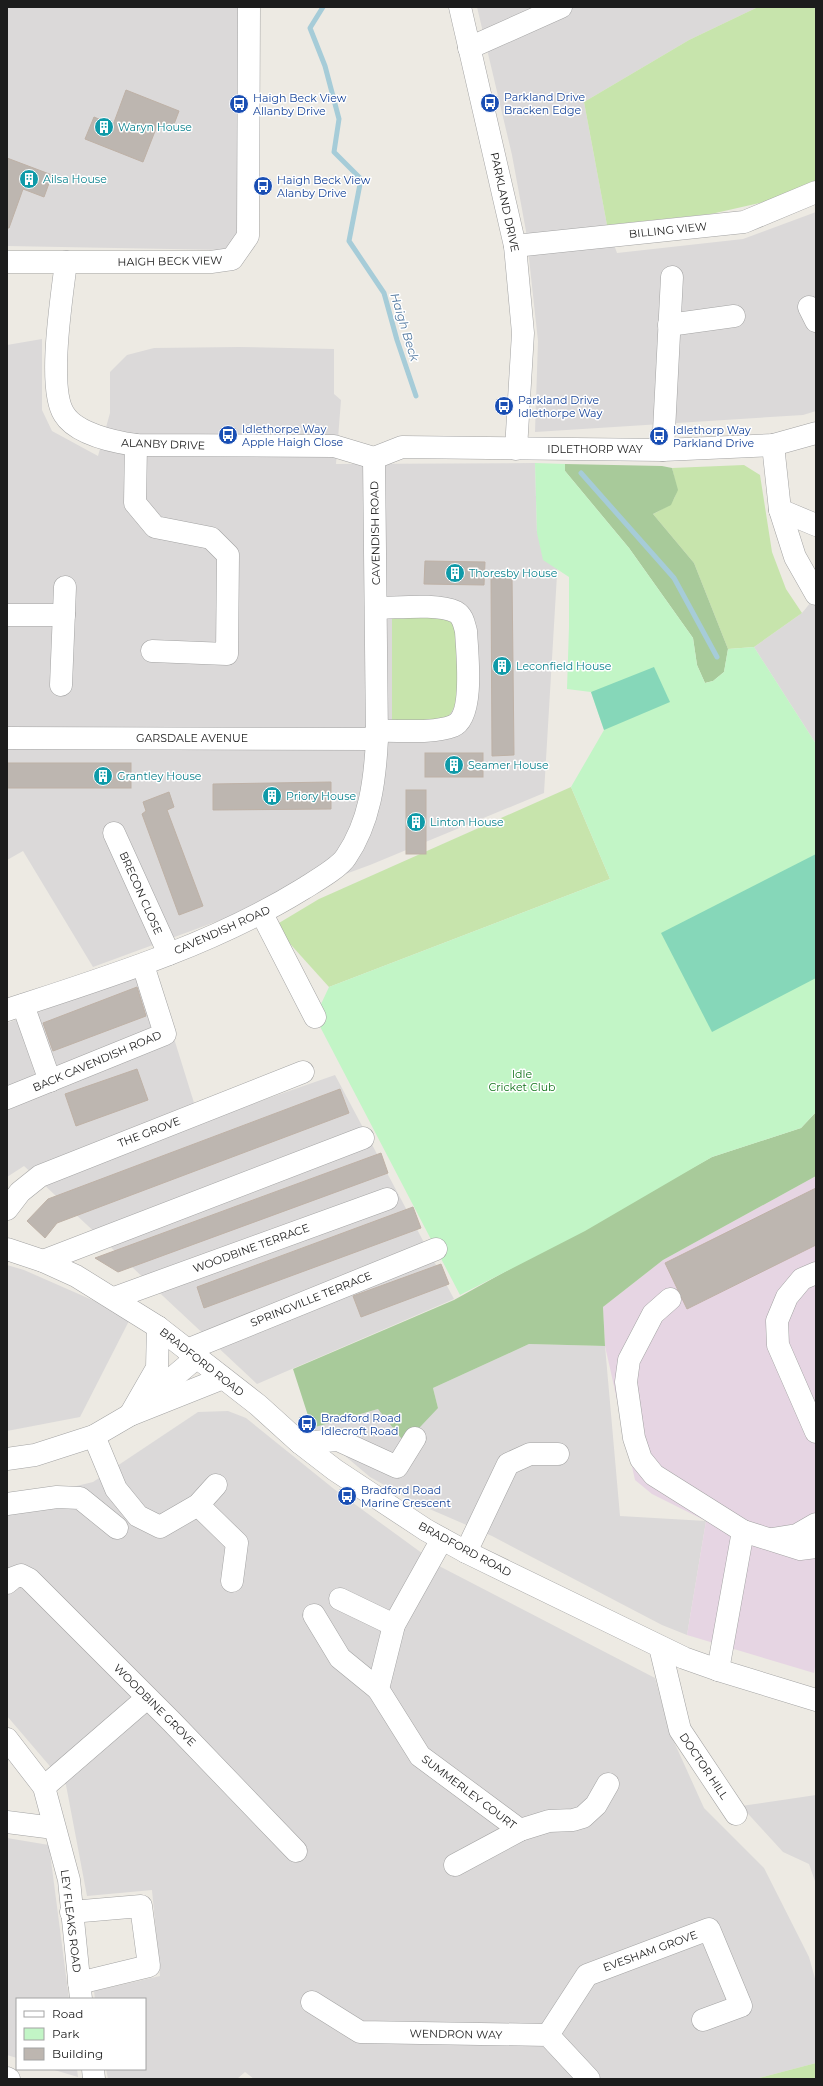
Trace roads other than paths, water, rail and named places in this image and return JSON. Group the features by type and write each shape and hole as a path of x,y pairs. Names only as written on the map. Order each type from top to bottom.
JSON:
{"street":[{"name":"HAIGH BECK VIEW","path":"66,262 210,262 232,259 248,236 249,7"},
{"name":"PARKLAND DRIVE","path":"460,7 515,246 523,333 516,449"},
{"path":"469,48 561,7"},
{"name":"BILLING VIEW","path":"515,246 744,222 816,192"},
{"path":"7,262 66,262"},
{"name":"ALANBY DRIVE","path":"66,262 57,371 57,395 64,415 84,431 114,442 136,445 334,446 374,458"},
{"path":"663,450 668,325 672,278"},
{"path":"668,325 734,316"},
{"name":"IDLETHORP WAY","path":"374,458 402,447 663,450 773,445 816,433"},
{"path":"136,445 135,503 155,527 211,538 228,555 227,654 152,651"},
{"path":"773,445 780,510 795,558 816,594"},
{"name":"CAVENDISH ROAD","path":"15,1008 143,965 262,914 315,881 345,858 364,826 375,772 377,735 374,458"},
{"path":"780,510 816,524"},
{"path":"62,685 65,587"},
{"path":"376,608 437,608 457,612 463,619 466,630 468,702 463,718 454,726 441,730 377,735"},
{"path":"7,615 64,615"},
{"name":"GARSDALE AVENUE","path":"7,738 377,735"},
{"name":"BRECON CLOSE","path":"114,833 168,954"},
{"path":"262,914 315,1017"},
{"name":"BACK CAVENDISH ROAD","path":"7,1098 165,1034 143,965"},
{"path":"15,1008 50,1081"},
{"name":"THE GROVE","path":"7,1209 20,1192 40,1176 303,1072"},
{"path":"43,1261 363,1138"},
{"name":"WOODBINE TERRACE","path":"114,1298 387,1199"},
{"name":"BRADFORD ROAD","path":"7,1249 43,1261 76,1276 114,1298 158,1327 258,1405 300,1443 335,1470 442,1539 684,1658 816,1700"},
{"name":"SPRINGVILLE TERRACE","path":"130,1415 191,1354 436,1249"},
{"path":"816,1273 802,1279 786,1297 777,1321 778,1345 816,1432"},
{"path":"670,1299 653,1314 629,1360 626,1382 634,1438 642,1459 654,1475 743,1532 800,1549 816,1547"},
{"path":"130,1415 156,1368 158,1327"},
{"path":"7,1459 35,1455 94,1436 130,1415 223,1378"},
{"path":"94,1436 116,1489 138,1516 160,1527 198,1505 216,1485"},
{"path":"300,1443 338,1440 397,1467 415,1438"},
{"path":"466,1552 508,1464 530,1454 558,1454"},
{"path":"7,1504 57,1497 80,1498 118,1528"},
{"path":"198,1505 237,1542 232,1581"},
{"path":"766,1539 797,1535 816,1524"},
{"path":"718,1670 743,1532"},
{"path":"378,1689 394,1625 442,1539"},
{"name":"WOODBINE GROVE","path":"7,1583 21,1575 29,1579 296,1851"},
{"path":"340,1599 394,1625"},
{"name":"SUMMERLEY COURT","path":"314,1615 340,1658 378,1689 420,1756 520,1830"},
{"name":"DOCTOR HILL","path":"660,1647 680,1730 736,1814"},
{"path":"44,1787 147,1698"},
{"name":"LEY FLEAKS ROAD","path":"7,1739 44,1787 68,1880 80,1991"},
{"name":"SUMMERLEY COURT","path":"455,1864 520,1830 550,1821 573,1820 583,1817 596,1805 608,1784"},
{"path":"7,1822 54,1828"},
{"path":"71,1912 141,1906 149,1966 80,1991"},
{"name":"EVESHAM GROVE","path":"548,2035 587,1975 709,1929 741,2006 703,2020"},
{"name":"WENDRON WAY","path":"312,2002 360,2032 548,2035"},
{"path":"548,2035 589,2079"}],"waterway":[{"name":"Haigh Beck","path":"323,7 310,28 325,66 339,119 334,152 361,179 349,241 384,293 397,340 416,396"},
{"path":"581,473 674,578 717,657"}],"place":[{"name":"Parkland Drive Bracken Edge","path":"490,103"},
{"name":"Haigh Beck View Allanby Drive","path":"239,104"},
{"name":"Waryn House","path":"104,127"},
{"name":"Ailsa House","path":"29,179"},
{"name":"Haigh Beck View Alanby Drive","path":"263,186"},
{"name":"Parkland Drive Idlethorpe Way","path":"504,406"},
{"name":"Idlethorpe Way Apple Haigh Close","path":"228,435"},
{"name":"Idlethorp Way Parkland Drive","path":"659,436"},
{"name":"Thoresby House","path":"455,573"},
{"name":"Leconfield House","path":"502,666"},
{"name":"Seamer House","path":"454,765"},
{"name":"Grantley House","path":"103,776"},
{"name":"Priory House","path":"272,796"},
{"name":"Linton House","path":"416,822"},
{"name":"Bradford Road Idlecroft Road","path":"307,1424"},
{"name":"Bradford Road Marine Crescent","path":"347,1496"}],"park label":[{"name":"Idle Cricket Club","path":"522,1080"}]}
